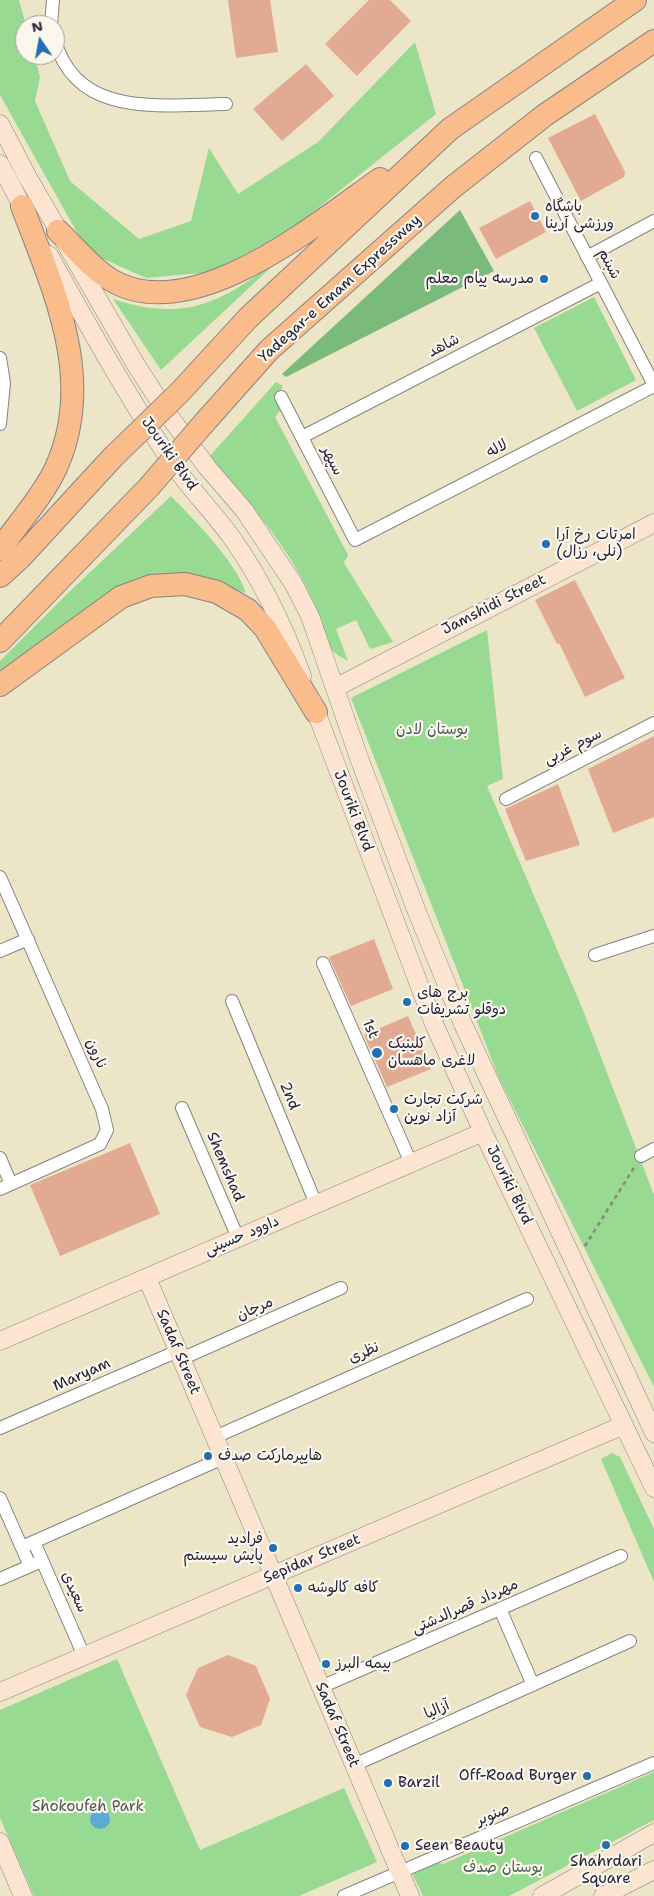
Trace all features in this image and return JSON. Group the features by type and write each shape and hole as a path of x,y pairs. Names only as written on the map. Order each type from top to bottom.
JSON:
{"highway":[{"path":"58,231 112,280 139,290 160,293 184,292 214,283 275,251 635,0"},
{"name":"Yadegar-e Emam Expressway","path":"0,641 149,487 269,350 453,187 545,115 654,41"},
{"path":"0,576 20,558 113,457 180,392 248,318 450,130"},
{"path":"0,549 54,471 67,436 73,404 73,378 67,335 55,293 22,206"},
{"path":"0,685 121,597 151,586 185,584 217,592 248,610 265,628 316,712"}],"main road":[{"name":"Jouriki Blvd","path":"0,124 58,231 136,365 169,416 207,467 244,510 293,583 310,616 417,912 463,1024 654,1433"},
{"name":"Jouriki Blvd","path":"0,164 100,346 168,456 231,537 253,570 284,625 434,1024 483,1132 654,1488"},
{"name":"Jamshidi Street","path":"335,688 654,523"},
{"path":"434,1024 463,1024"},
{"name":"داوود حسینی","path":"0,1341 483,1132"},
{"name":"Sadaf Street","path":"147,1278 410,1896"},
{"name":"Sepidar Street","path":"0,1692 624,1426"},
{"path":"542,1896 651,1836"},
{"path":"0,1842 24,1896"},
{"path":"603,1896 654,1870"}],"street":[{"path":"52,15 53,0"},
{"path":"65,63 80,82 109,100 143,105 226,104"},
{"name":"شبنم","path":"536,158 654,386"},
{"path":"587,256 654,221"},
{"name":"شاهد","path":"302,438 601,283"},
{"path":"0,358 4,383 0,424"},
{"name":"لاله","path":"355,540 654,386"},
{"name":"سپهر","path":"281,397 355,540"},
{"name":"سوم غربی","path":"506,799 654,723"},
{"name":"نارون","path":"0,877 102,1109 107,1130 100,1144 6,1187"},
{"path":"596,954 654,936"},
{"path":"0,951 28,939"},
{"name":"1st","path":"323,963 411,1164"},
{"name":"2nd","path":"232,1001 316,1204"},
{"name":"Shemshad","path":"182,1108 238,1238"},
{"path":"641,1156 654,1149"},
{"path":"0,1158 6,1187"},
{"name":"مرجان","path":"180,1355 341,1288"},
{"name":"نظری","path":"214,1437 527,1298"},
{"name":"Maryam","path":"0,1428 180,1355"},
{"path":"22,1547 223,1458"},
{"path":"0,1498 30,1566"},
{"name":"سعیدی","path":"34,1542 84,1656"},
{"name":"مهرداد قصرالدشتی","path":"322,1688 621,1556"},
{"path":"0,1579 42,1561"},
{"path":"500,1609 532,1685"},
{"name":"آزالیا","path":"354,1765 630,1641"},
{"name":"صنوبر","path":"344,1896 654,1763"}],"path":[{"path":"575,1262 641,1156"}],"green space":[{"path":"0,0 19,0 23,15 15,15 15,65 37,65 40,77 35,101 70,181 139,239 191,221 209,148 238,194 318,142 415,42 436,114 289,231 212,272 146,278 88,252 0,95"},
{"path":"460,210 494,271 286,377 282,374"},
{"path":"279,260 161,370 113,299 139,306 162,309 202,304 239,287"},
{"path":"594,297 636,380 577,411 534,328"},
{"path":"276,382 283,386 277,398 282,408 275,417 348,555 344,563 393,642 370,649 356,620 336,629 348,661 332,650 316,607 282,546 255,510 209,457"},
{"path":"171,496 224,554 241,580 246,593 211,581 171,577 0,678 0,661 69,592"},
{"name":"بوستان لادن","path":"487,630 503,779 487,786 583,1010 654,1195 654,1387 499,1078 351,698"},
{"path":"612,1453 620,1457 654,1529 654,1582 601,1459"},
{"name":"Shokoufeh Park","path":"117,1659 200,1850 344,1788 377,1862 299,1896 34,1896 0,1818 0,1710"},
{"name":"بوستان صدف","path":"654,1772 654,1820 509,1896 423,1896 413,1875 416,1871 435,1861 443,1864"}],"water":[{"path":"100,1809 107,1812 110,1819 107,1826 100,1829 93,1826 90,1819 93,1812"}],"building":[{"path":"228,0 270,0 278,52 236,58"},
{"path":"369,0 390,0 411,21 357,76 325,44"},
{"path":"306,64 334,96 282,141 253,109"},
{"path":"595,114 625,172 624,177 581,201 548,138"},
{"path":"530,201 546,232 496,259 479,228"},
{"path":"575,580 625,678 585,697 559,643 557,644 535,600"},
{"path":"654,736 654,817 613,833 588,769"},
{"path":"558,784 580,845 526,861 505,809"},
{"path":"374,939 393,989 351,1006 329,957"},
{"path":"408,1016 431,1069 387,1087 364,1035"},
{"path":"130,1143 160,1214 60,1256 30,1185"},
{"path":"228,1655 256,1666 270,1699 261,1725 232,1737 200,1727 186,1695 198,1668"}],"place":[{"name":"باشگاه ورزشی آرینا","path":"535,216"},
{"name":"مدرسه پیام معلم","path":"544,279"},
{"name":"امرتات رخ آرا (نلی، رزال)","path":"546,544"},
{"name":"برج های دوقلو تشریفات","path":"407,1002"},
{"name":"کلینیک لاغری ماهسان","path":"377,1053"},
{"name":"شرکت تجارت آزاد نوین","path":"394,1109"},
{"name":"هایپرمارکت صدف","path":"208,1456"},
{"name":"فرادید پایش سیستم","path":"273,1548"},
{"name":"کافه کالوشه","path":"298,1588"},
{"name":"بیمه البرز","path":"326,1664"},
{"name":"Off-Road Burger","path":"587,1776"},
{"name":"Barzil","path":"388,1783"},
{"name":"Shahrdari Square","path":"606,1845"},
{"name":"Seen Beauty","path":"405,1846"}]}
